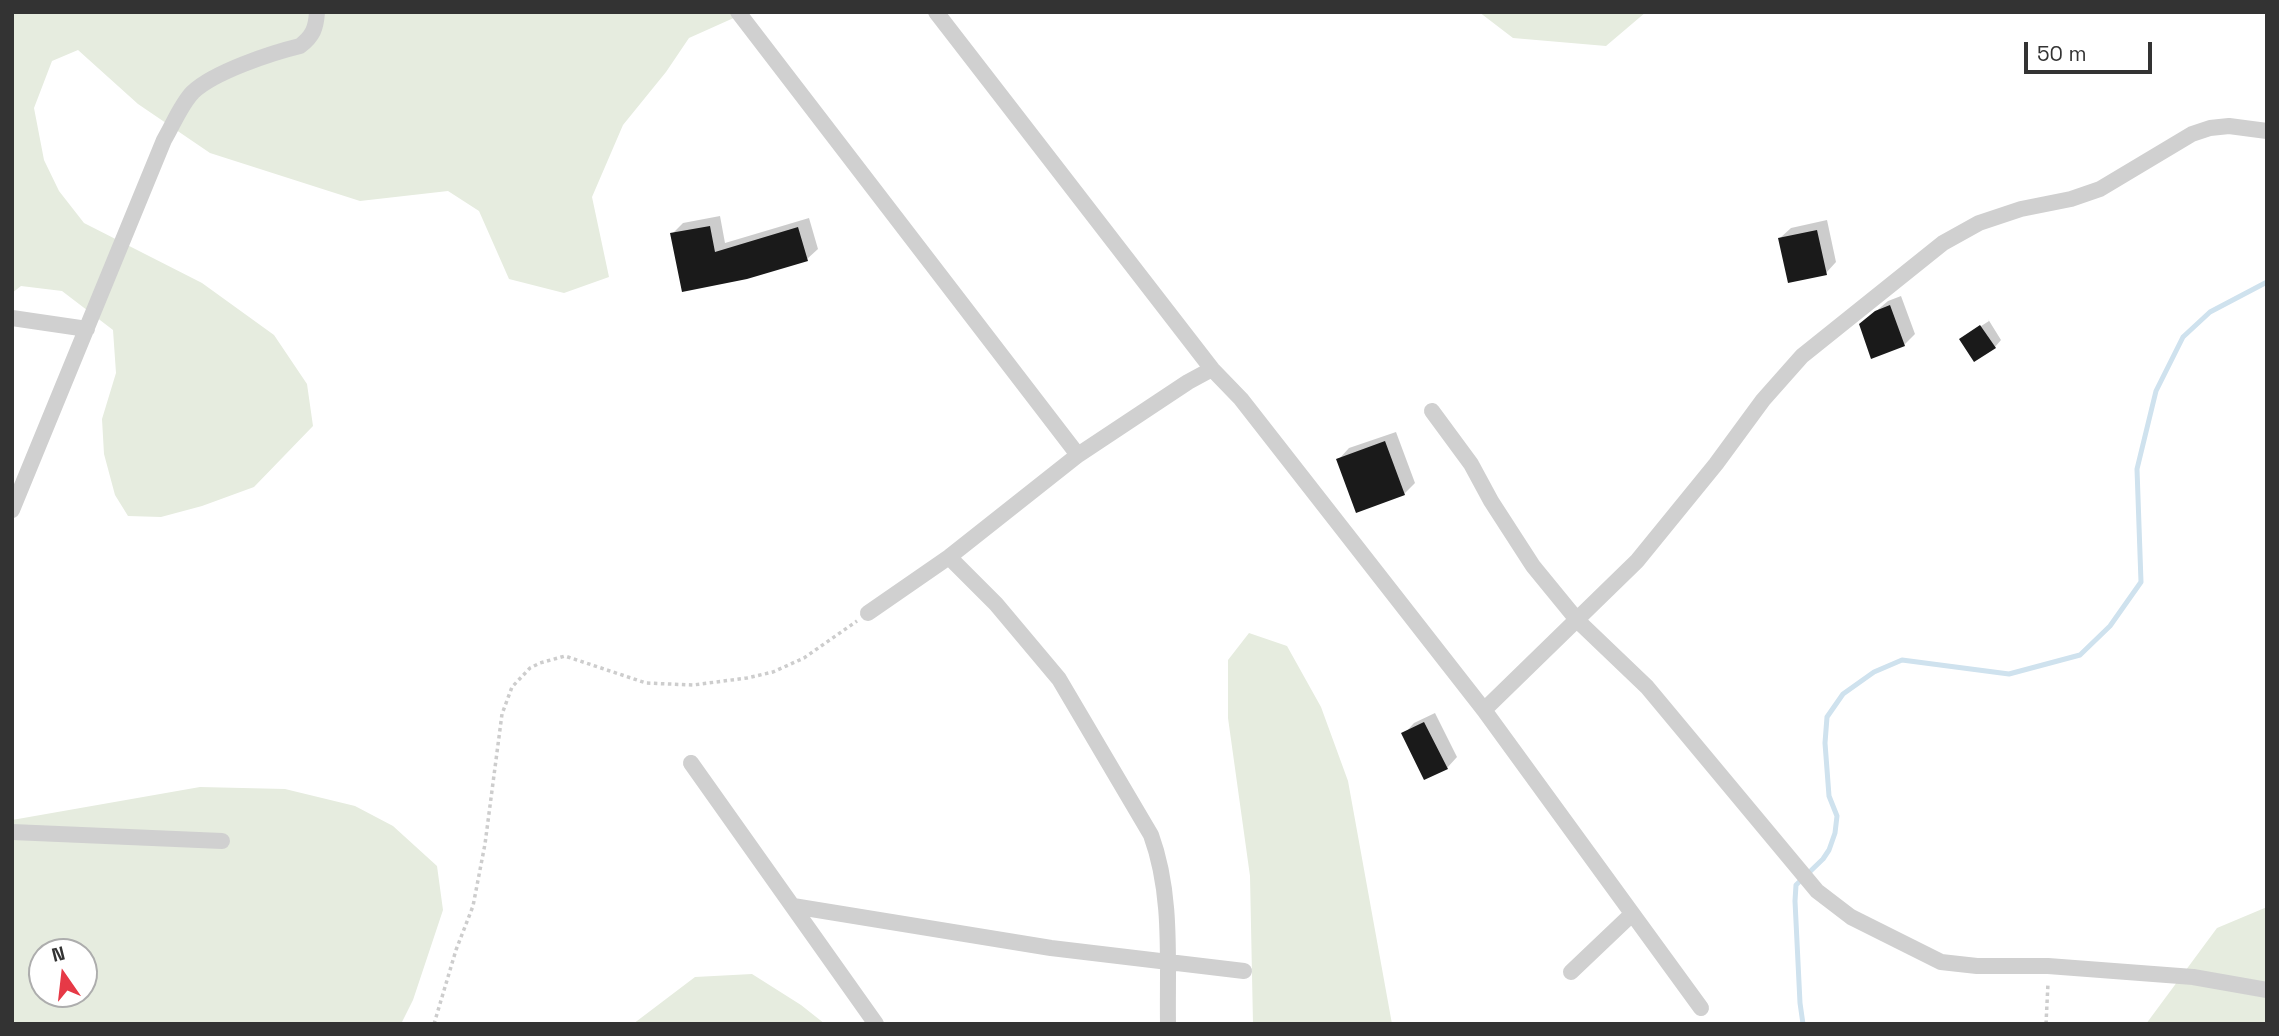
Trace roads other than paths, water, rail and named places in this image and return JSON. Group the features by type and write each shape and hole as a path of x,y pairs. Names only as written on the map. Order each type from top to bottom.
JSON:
{"street":[{"path":"12,510 164,139 193,92 225,72 300,46 314,32 317,12"},
{"path":"738,12 1078,455"},
{"path":"936,12 1212,369 1241,399 1484,710 1701,1008"},
{"path":"1484,710 1637,561 1716,464 1762,400 1802,356 1943,243 1979,223 2021,209 2071,199 2100,189 2192,134 2229,126 2267,131"},
{"path":"12,318 86,329"},
{"path":"868,613 949,558 1078,455 1212,369"},
{"path":"1432,411 1471,464 1490,501 1533,566 1578,621 1647,687 1817,891 1852,918 1941,962 2193,977 2267,990"},
{"path":"949,558 996,604 1059,679 1138,811 1161,862 1166,894 1168,1024"},
{"path":"691,762 876,1024"},
{"path":"12,831 222,841"},
{"path":"793,906 1051,948 1244,971"},
{"path":"1571,972 1632,914"}],"waterway":[{"path":"1803,1024 1796,885 1823,859 1835,833 1837,816 1829,796 1825,743 1827,717 1843,694 1874,672 1902,660 2009,674 2080,655 2110,626 2141,582 2137,469 2156,391 2183,337 2210,312 2267,282"}]}
